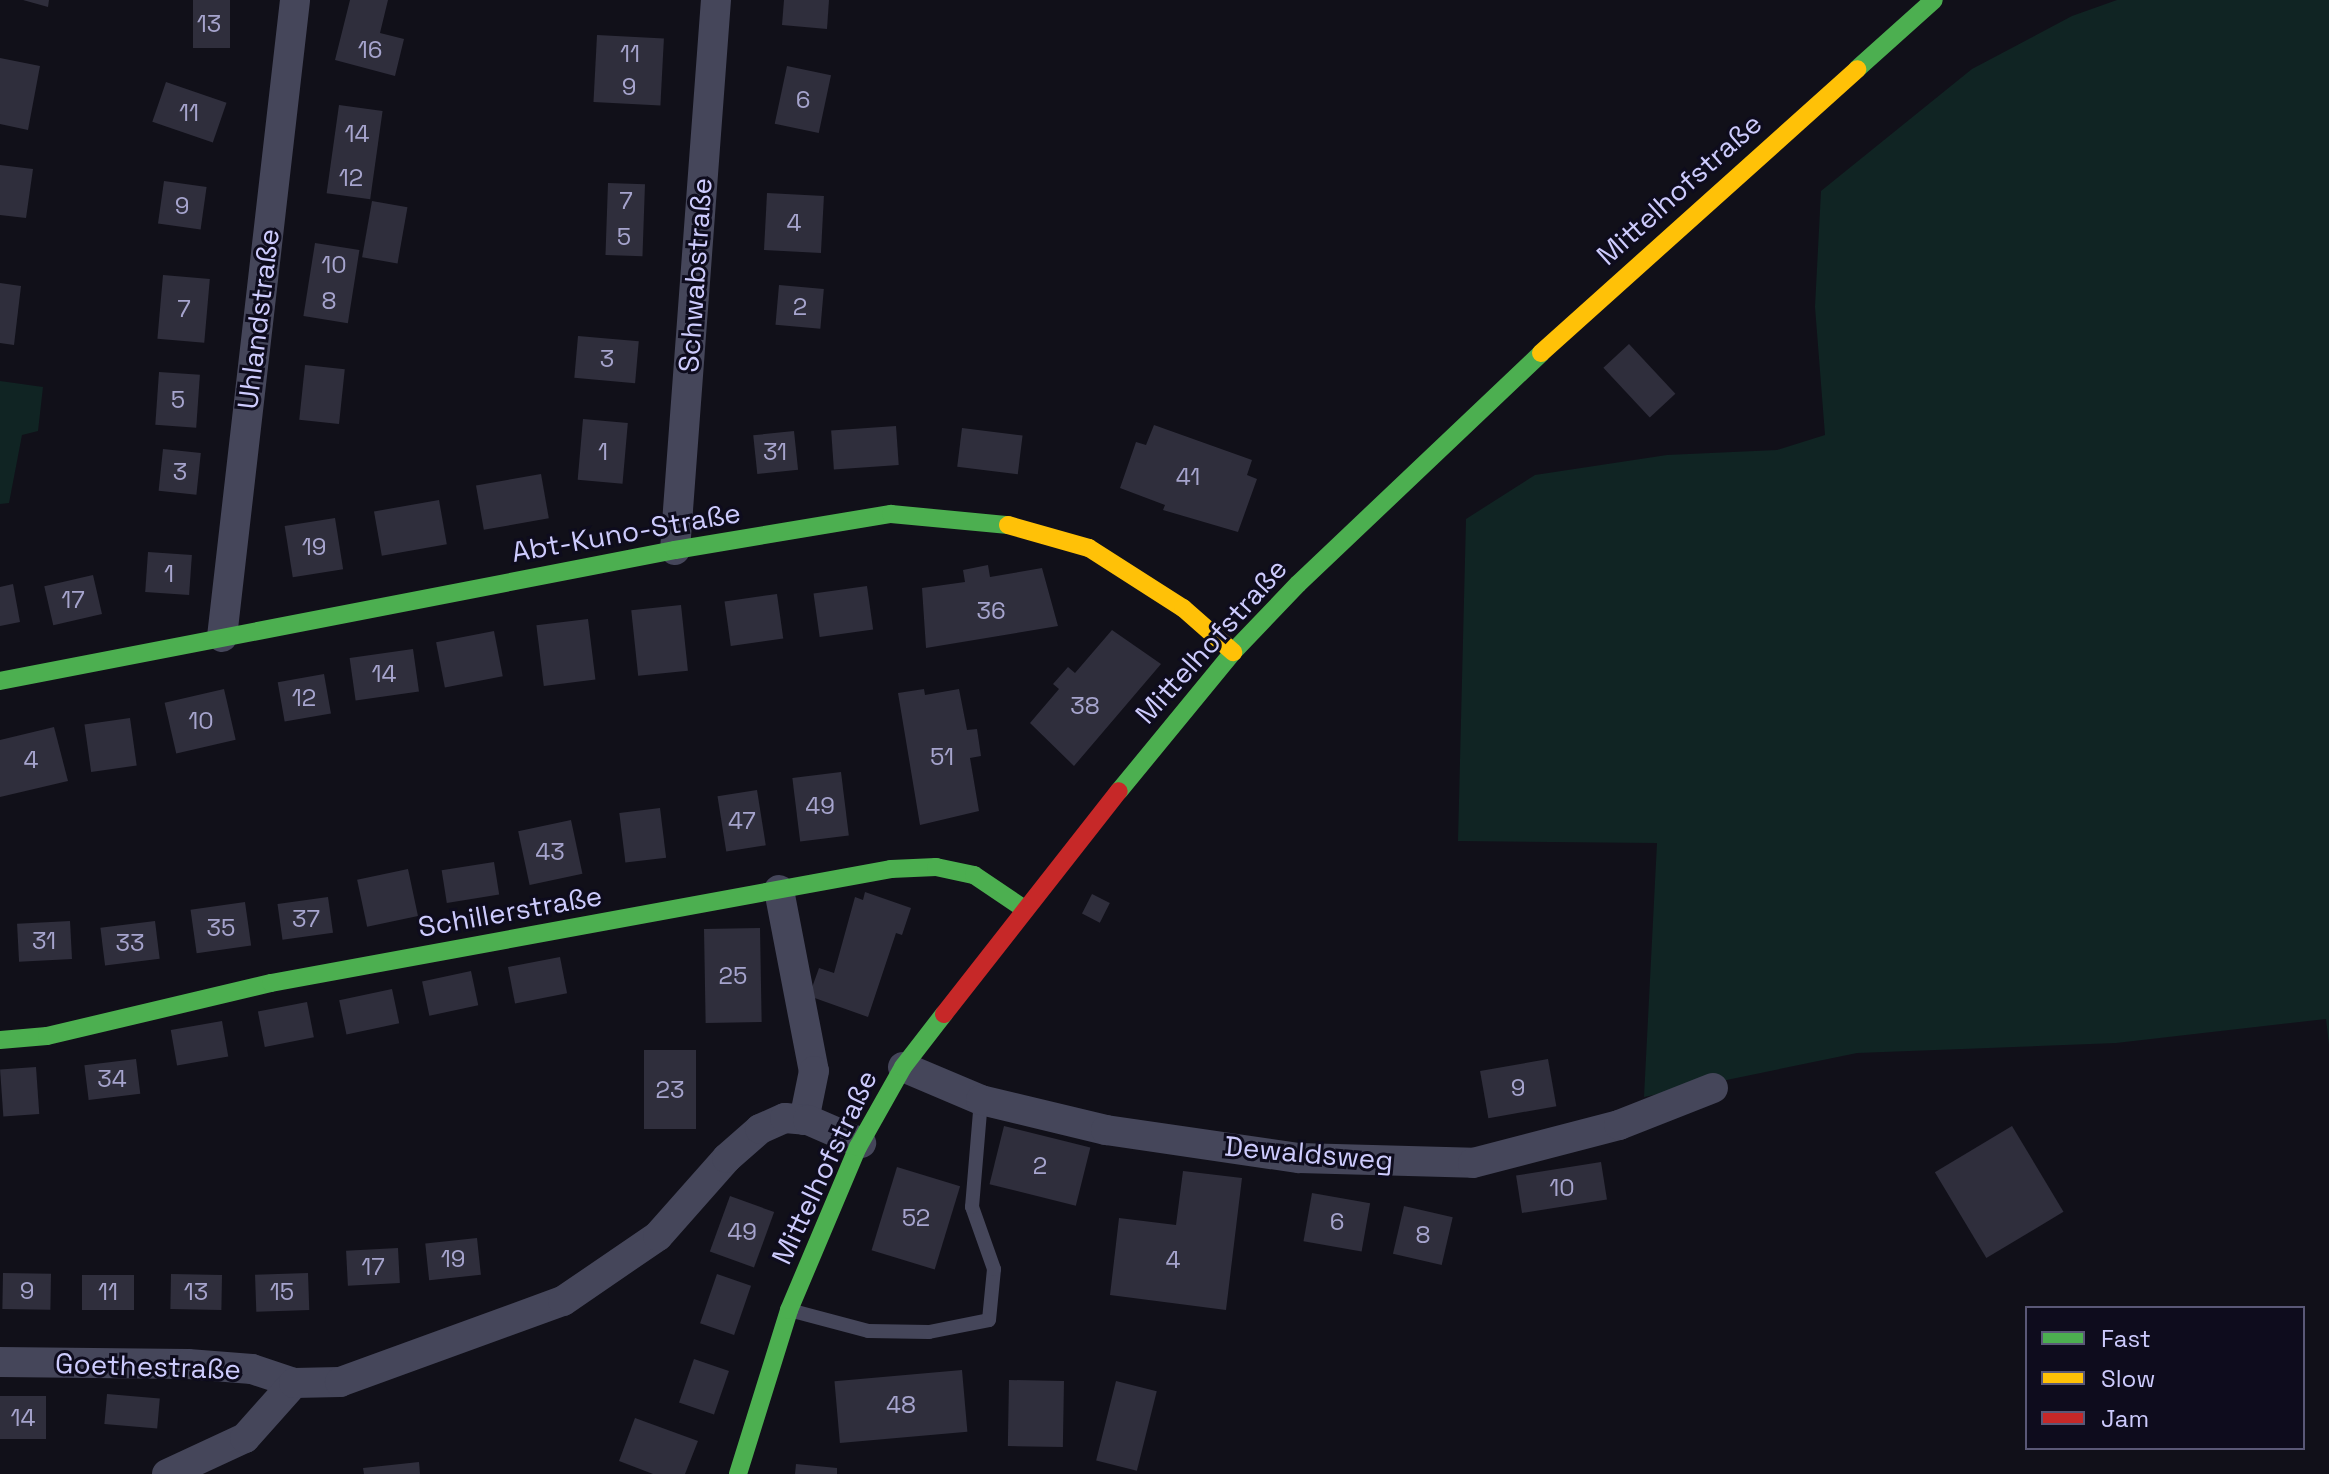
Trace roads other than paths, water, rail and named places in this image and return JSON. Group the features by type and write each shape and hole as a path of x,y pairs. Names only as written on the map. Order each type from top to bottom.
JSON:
{"street":[{"name":"Uhlandstraße","path":"222,637 295,0"},
{"name":"Schwabstraße","path":"675,550 716,0"},
{"name":"Mittelhofstraße","path":"738,1474 789,1310 861,1143 903,1067 1023,908 1233,652 1452,434 1934,0"},
{"name":"Abt-Kuno-Straße","path":"0,681 675,550 891,514 1017,526 1089,548 1140,577 1233,652"},
{"name":"Schillerstraße","path":"0,1040 47,1036 271,983 891,869 936,867 974,875 1023,908"},
{"path":"779,890 814,1071 804,1120 861,1143"},
{"name":"Dewaldsweg","path":"903,1067 981,1100 1106,1130 1299,1158 1473,1163 1619,1125 1713,1088"},
{"name":"Goethestraße","path":"0,1362 188,1364 252,1369 294,1383 340,1382 563,1301 658,1236 727,1158 760,1129 785,1118 804,1120"},
{"path":"167,1474 245,1438 294,1383"}],"lane":[{"path":"789,1310 868,1331 929,1332 989,1320 994,1269 972,1207 981,1100"}]}
